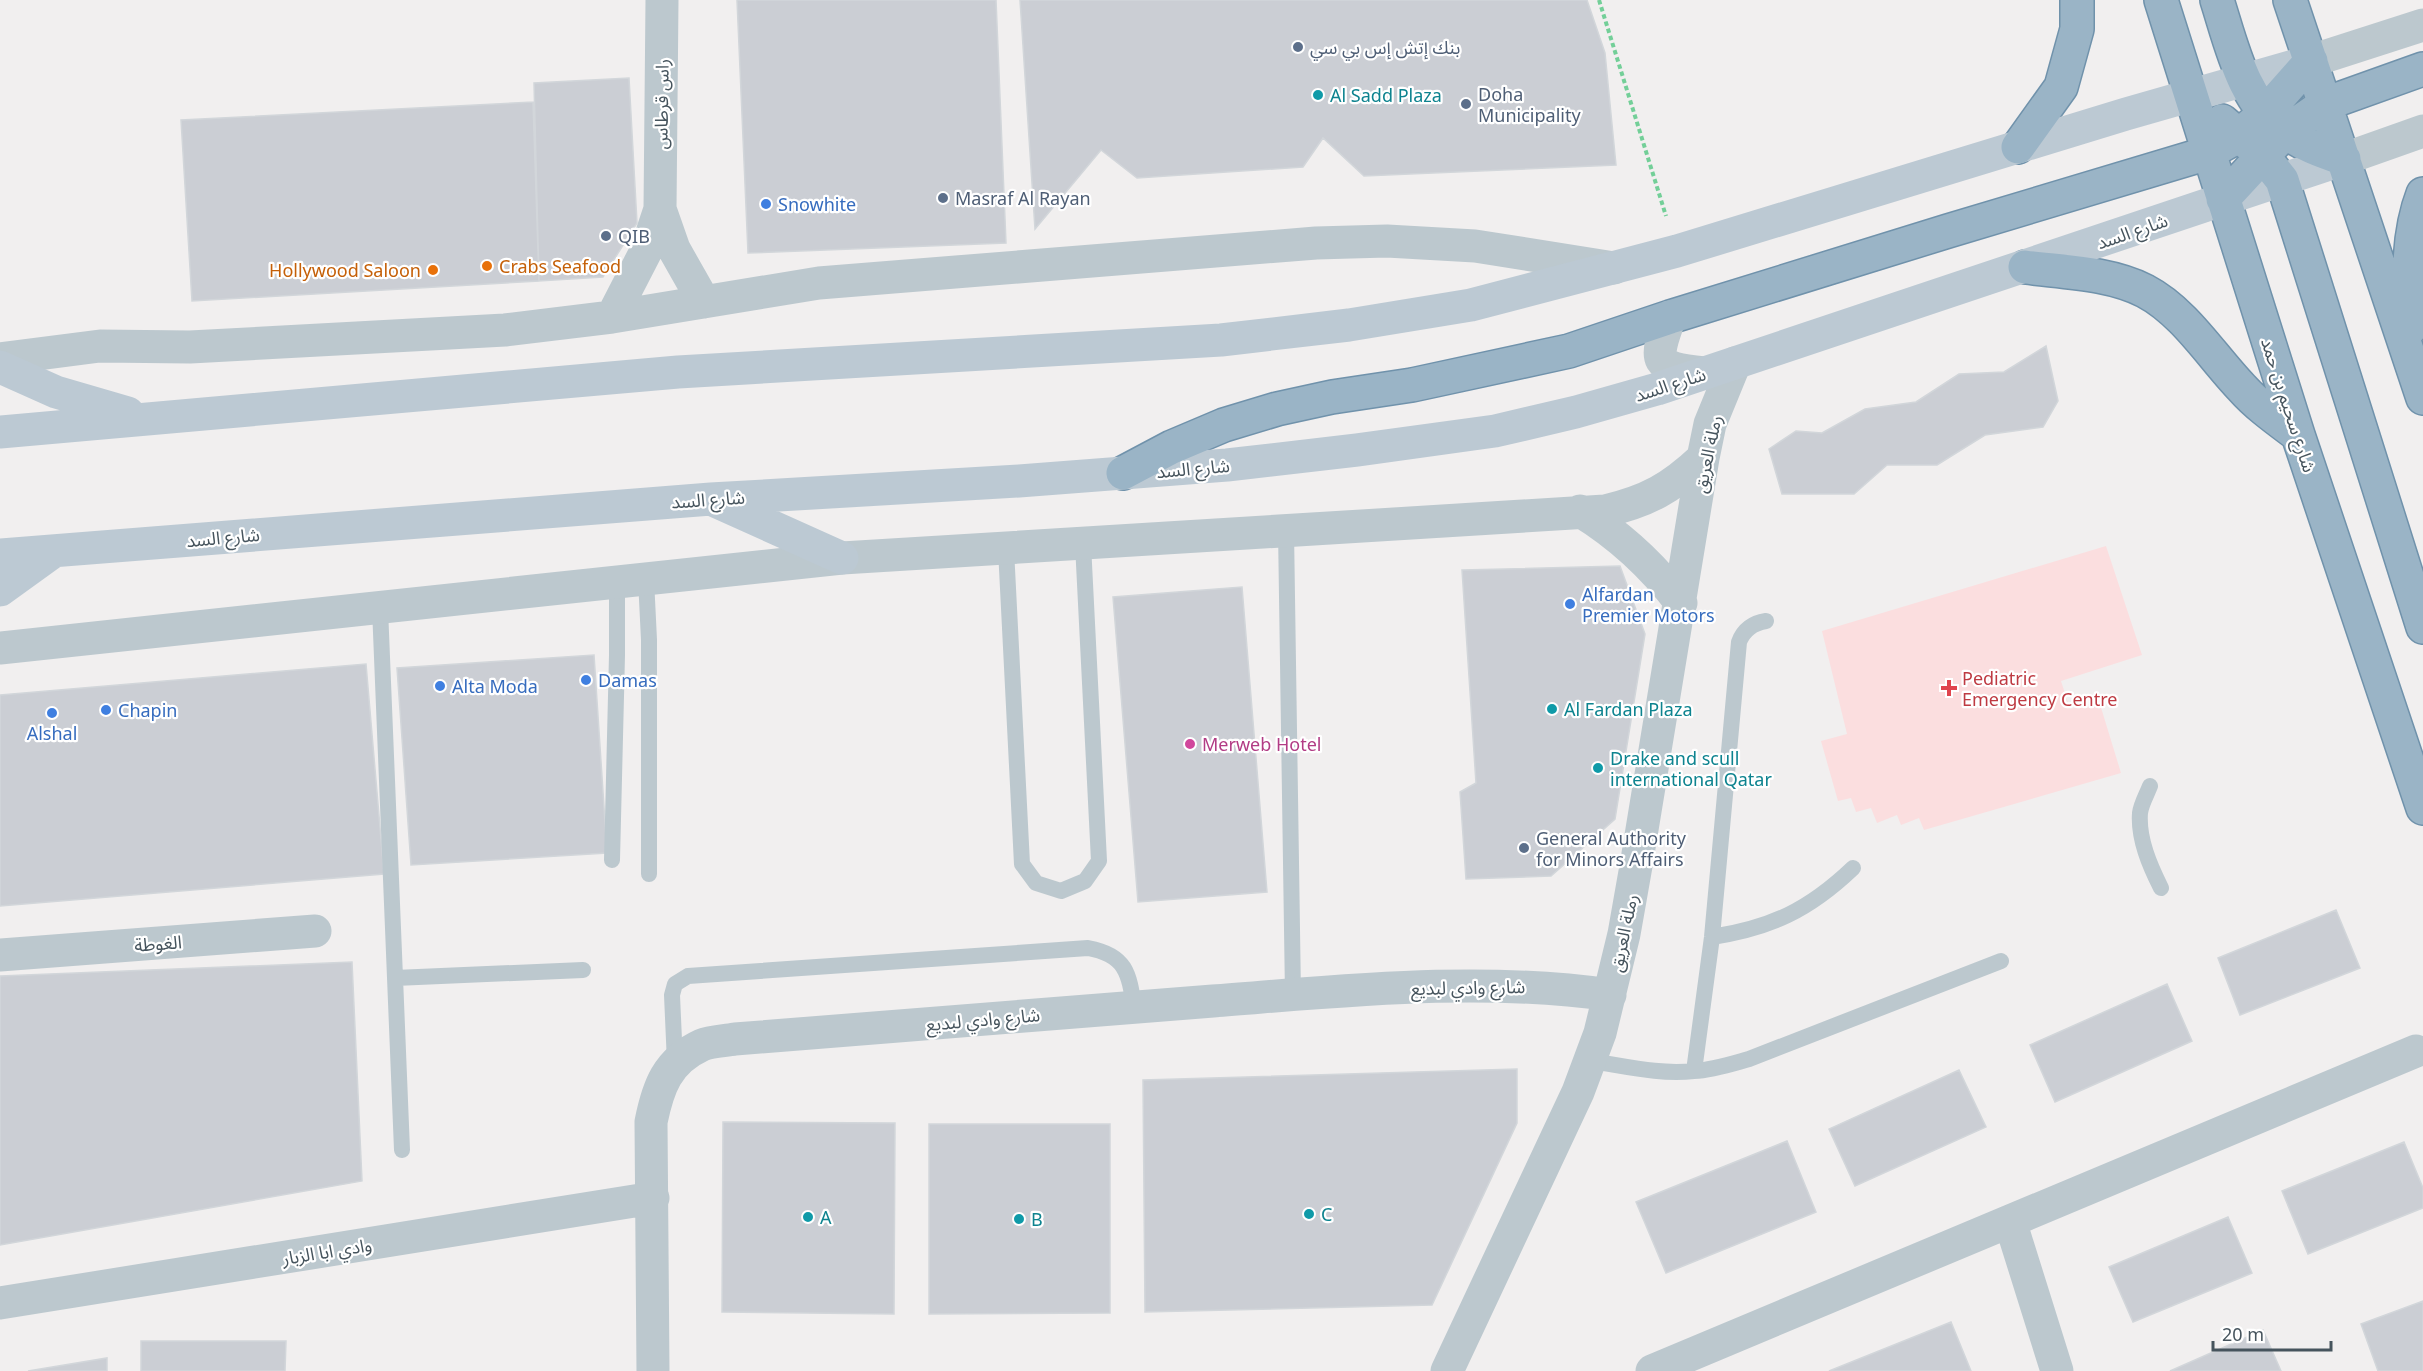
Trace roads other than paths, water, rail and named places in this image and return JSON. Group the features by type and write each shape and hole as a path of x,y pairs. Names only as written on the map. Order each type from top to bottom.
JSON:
{"highway":[{"path":"2018,147 2061,87 2077,29 2077,0"},
{"name":"شارع سحيم بن حمد","path":"2161,0 2298,435 2423,808"},
{"path":"2217,0 2243,80 2275,122 2311,147 2344,159"},
{"path":"2290,0 2423,398"},
{"path":"2223,199 2262,157 2275,122 2311,60"},
{"path":"2275,122 2423,69"},
{"path":"2190,95 2262,157 2423,627"},
{"path":"1123,473 1172,447 1224,425 1277,409 1332,397 1412,386 1569,351 1670,317 2208,153 2262,157"},
{"path":"2410,360 2411,260 2414,227 2423,194"},
{"path":"2025,267 2094,276 2127,284 2146,292 2186,324 2241,387 2263,408 2298,435"}],"main road":[{"path":"0,432 678,372 1221,340 1349,325 1471,305 1677,251 2311,60"},
{"path":"2262,157 2344,159"},
{"name":"شارع السد","path":"0,555 711,499 1227,465 1495,431 1622,399 1704,373 2223,199"},
{"path":"0,367 56,392 147,418"},
{"path":"711,499 842,558"},
{"path":"0,590 54,550"}],"street":[{"name":"راس قرطاس","path":"612,317 646,250 660,209 662,0"},
{"path":"2311,60 2423,25"},
{"path":"2344,159 2423,131"},
{"name":"راس قرطاس","path":"660,209 678,258 704,302"},
{"path":"0,359 100,345 190,347 440,336 612,317 819,283 1316,243 1388,241 1475,246 1614,268"},
{"path":"1670,317 1659,347 1659,357 1666,366 1676,370 1704,373"},
{"name":"رملة العريق","path":"1448,1371 1591,1061 1610,995 1636,866 1703,458 1710,424 1735,363"},
{"path":"0,648 842,558 1605,511 1653,497 1680,480 1703,458"},
{"path":"1581,511 1636,551 1681,603"},
{"name":"الغوطة","path":"0,955 315,931"},
{"name":"شارع وادي لبديع","path":"653,1371 651,1122 657,1090 675,1063 702,1045 735,1039 1293,995 1425,987 1507,985 1569,989 1610,995"},
{"path":"1652,1371 2416,1051"},
{"name":"وادي ابا الزبار","path":"0,1303 653,1198"},
{"path":"2010,1221 2057,1371"}],"lane":[{"path":"1286,530 1293,995"},
{"path":"1006,549 1022,864 1036,883 1061,891 1086,881 1099,861 1083,544"},
{"path":"612,860 617,655 632,580"},
{"path":"632,580 649,640 650,874"},
{"path":"380,608 402,1150"},
{"path":"1694,1071 1712,937 1739,642 1742,634 1749,627 1766,621"},
{"path":"2150,786 2140,812 2141,830 2151,868 2161,888"},
{"path":"1712,937 1743,933 1774,923 1803,909 1829,891 1853,868"},
{"path":"675,1063 672,995 675,984 688,976 1088,948 1106,951 1119,961 1129,976 1134,1007"},
{"path":"1591,1061 1663,1071 1694,1071 1749,1059 2001,961"},
{"path":"395,978 583,970"}],"place":[{"name":"بنك إتش إس بي سي","path":"1298,47"},
{"name":"Al Sadd Plaza","path":"1318,95"},
{"name":"Doha Municipality","path":"1466,104"},
{"name":"Masraf Al Rayan","path":"943,198"},
{"name":"Snowhite","path":"766,204"},
{"name":"QIB","path":"606,236"},
{"name":"Crabs Seafood","path":"487,266"},
{"name":"Hollywood Saloon","path":"433,270"},
{"name":"Alfardan Premier Motors","path":"1570,604"},
{"name":"Damas","path":"586,680"},
{"name":"Alta Moda","path":"440,686"},
{"name":"Pediatric Emergency Centre","path":"1949,688"},
{"name":"Al Fardan Plaza","path":"1552,709"},
{"name":"Chapin","path":"106,710"},
{"name":"Alshal","path":"52,713"},
{"name":"Merweb Hotel","path":"1190,744"},
{"name":"Drake and scull international Qatar","path":"1598,768"},
{"name":"General Authority for Minors Affairs","path":"1524,848"},
{"name":"C","path":"1309,1214"},
{"name":"A","path":"808,1217"},
{"name":"B","path":"1019,1219"}]}
